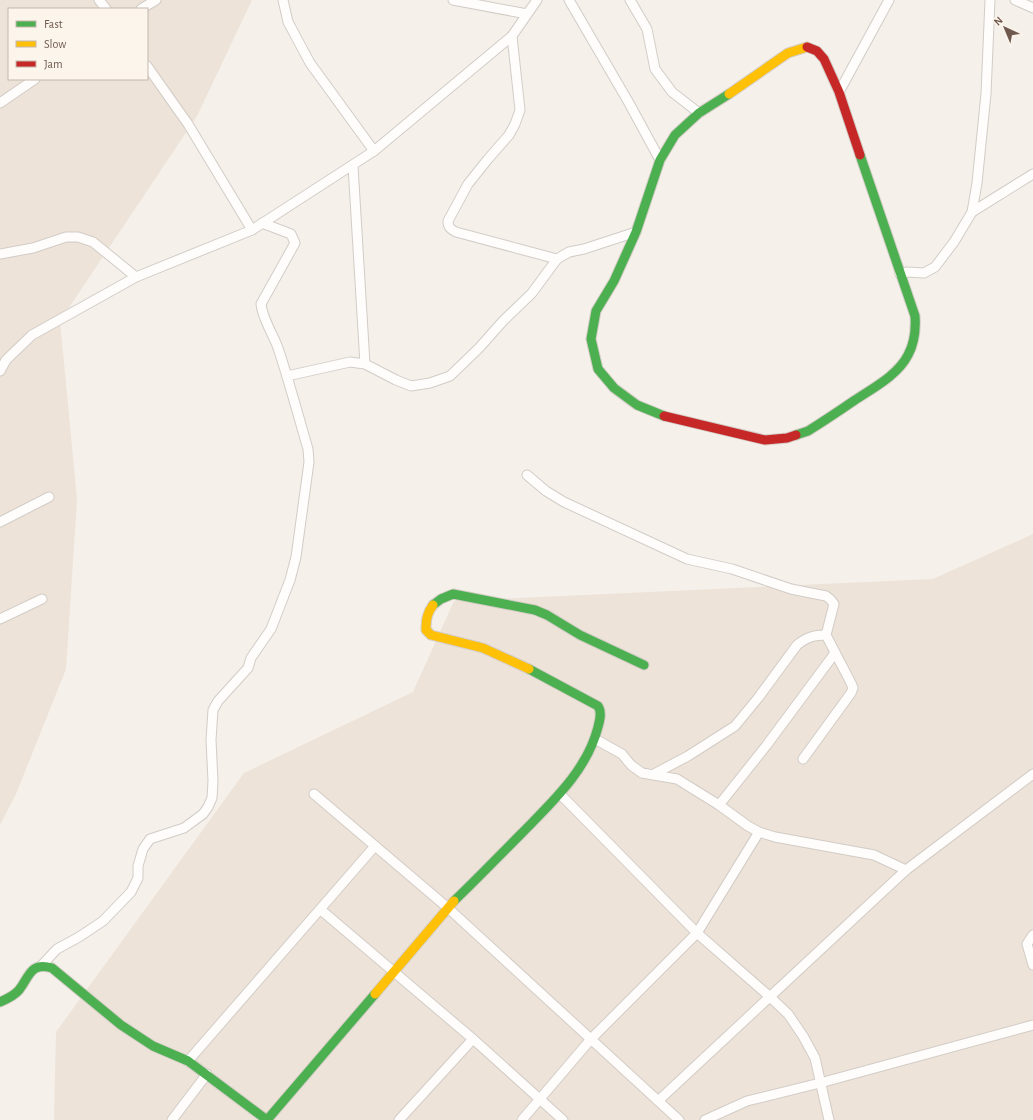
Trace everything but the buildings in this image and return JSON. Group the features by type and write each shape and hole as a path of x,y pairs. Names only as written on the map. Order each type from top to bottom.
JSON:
{"street":[{"path":"99,0 105,8"},
{"path":"143,8 156,0"},
{"path":"282,0 288,22 310,63 374,151"},
{"path":"452,0 527,14"},
{"path":"0,371 6,360 32,335 136,277 252,230 353,166 374,151 512,36 537,0"},
{"path":"569,0 629,103 660,160"},
{"path":"630,0 648,29 655,69 672,92 700,113"},
{"path":"839,92 888,0"},
{"path":"900,274 907,272 924,273 935,267 954,242 972,212 977,183 986,94 990,0"},
{"path":"1015,0 1033,8"},
{"path":"512,36 520,110 509,135 468,184 448,221 448,225 450,229 456,232 557,259"},
{"path":"807,47 817,51 824,59 839,92 915,316 916,330 914,342 908,356 896,371 875,387 808,431 787,438 765,440 661,415 637,405 614,388 598,369 591,339 596,311 614,281 636,232 660,160 675,135 700,113 788,53 807,47"},
{"path":"148,67 188,124 252,230"},
{"path":"0,103 34,80"},
{"path":"353,166 365,364"},
{"path":"972,212 1033,174"},
{"path":"0,1002 10,998 21,988 29,973 41,966 57,949 103,921 127,897 138,878 138,866 144,849 150,839 184,828 203,814 208,807 212,798 213,781 211,740 213,710 218,701 248,668 251,658 271,629 290,580 296,557 310,462 308,449 287,376 273,334 262,312 261,304 295,243 291,234 262,223"},
{"path":"287,376 350,362 365,364 411,386 430,383 450,376 532,293 557,259 569,252 584,250 636,232"},
{"path":"0,254 33,248 66,237 78,237 93,242 136,277"},
{"path":"527,475 546,491 564,502 688,559 732,569 792,589 830,598 834,604 826,635 853,688 851,693 803,759"},
{"path":"0,522 49,496"},
{"path":"41,966 56,970 121,1025 153,1046 188,1061 267,1120 448,908 560,794 582,764 595,739 600,718 600,710 598,706 519,664 483,648 431,635 426,630 425,623 429,609 440,599 453,594 535,610 547,615 580,635 644,665"},
{"path":"0,619 42,599"},
{"path":"654,774 688,756 735,726 758,698 797,645 804,639 813,635 826,635"},
{"path":"719,805 835,653"},
{"path":"595,739 622,754 631,765 642,773 677,779 759,832 775,837 874,854 906,870"},
{"path":"658,1101 906,870 1033,774"},
{"path":"314,794 448,908 680,1120"},
{"path":"560,794 697,933 770,996 788,1014 803,1036 815,1058 830,1120"},
{"path":"522,1120 591,1039 697,933 759,832"},
{"path":"188,1061 321,910 375,846"},
{"path":"321,910 473,1039 563,1120"},
{"path":"1033,935 1027,944 1033,965"},
{"path":"705,1120 746,1101 820,1083 1033,1024"},
{"path":"399,1120 473,1039"},
{"path":"172,1120 207,1074"}],"shaded area":[{"path":"0,0 252,0 197,116 60,321 77,499 66,669 16,794 0,825"},
{"path":"1033,534 1033,1120 54,1120 56,1032 244,773 413,692 454,601 933,579"}],"traffic: fast":[{"path":"664,416 637,405 614,388 598,369 591,339 596,311 614,281 636,232 660,160 675,135 699,113 729,94"},
{"path":"796,435 808,431 892,375 904,362 914,341 915,316 860,155"},
{"path":"433,605 441,599 453,594 535,610 547,615 580,635 644,665"},
{"path":"454,901 556,798 577,772 593,743 600,719 598,706 529,669"},
{"path":"0,1002 17,992 31,972 35,969 45,966 52,968 121,1025 153,1046 188,1061 267,1120 375,994"}],"traffic: slow":[{"path":"729,94 788,53 807,47"},
{"path":"433,605 428,614 426,623 426,630 431,635 483,648 529,669"},
{"path":"375,994 454,901"}],"traffic: jam":[{"path":"807,47 817,51 824,59 839,92 860,155"},
{"path":"664,416 765,440 787,438 796,435"}]}
